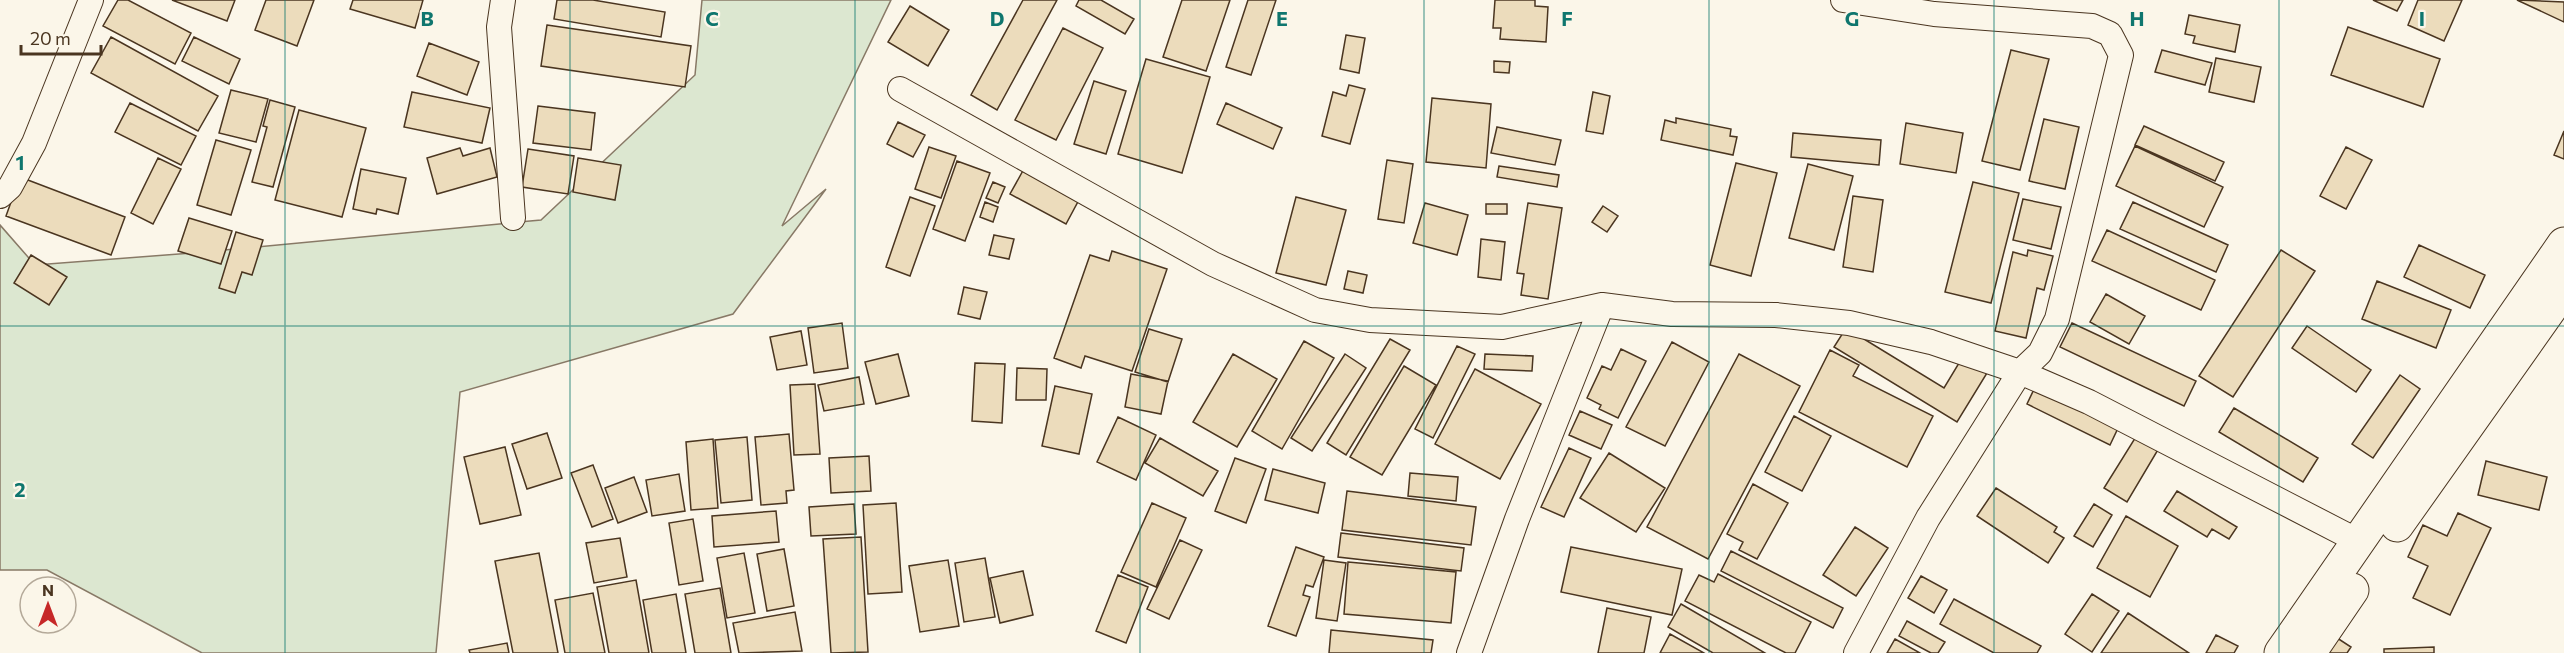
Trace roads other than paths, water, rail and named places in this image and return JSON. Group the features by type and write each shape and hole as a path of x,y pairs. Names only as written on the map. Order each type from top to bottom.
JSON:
{"main road":[{"path":"2281,653 2564,244"},
{"path":"2309,653 2564,289"}],"street":[{"path":"0,196 10,187 34,143 91,0"},
{"path":"502,0 499,27 513,218"},
{"path":"1842,0 1934,14 2092,26 2110,34 2121,55 2057,319 2040,353 2020,372 1928,518 1856,653"},
{"path":"900,89 1213,264 1315,310 1370,320 1502,327 1602,305 1672,314 1776,315 1850,322 1931,342 2020,372 2089,402 2358,541"},
{"path":"1469,653 1517,519 1602,305"}]}
